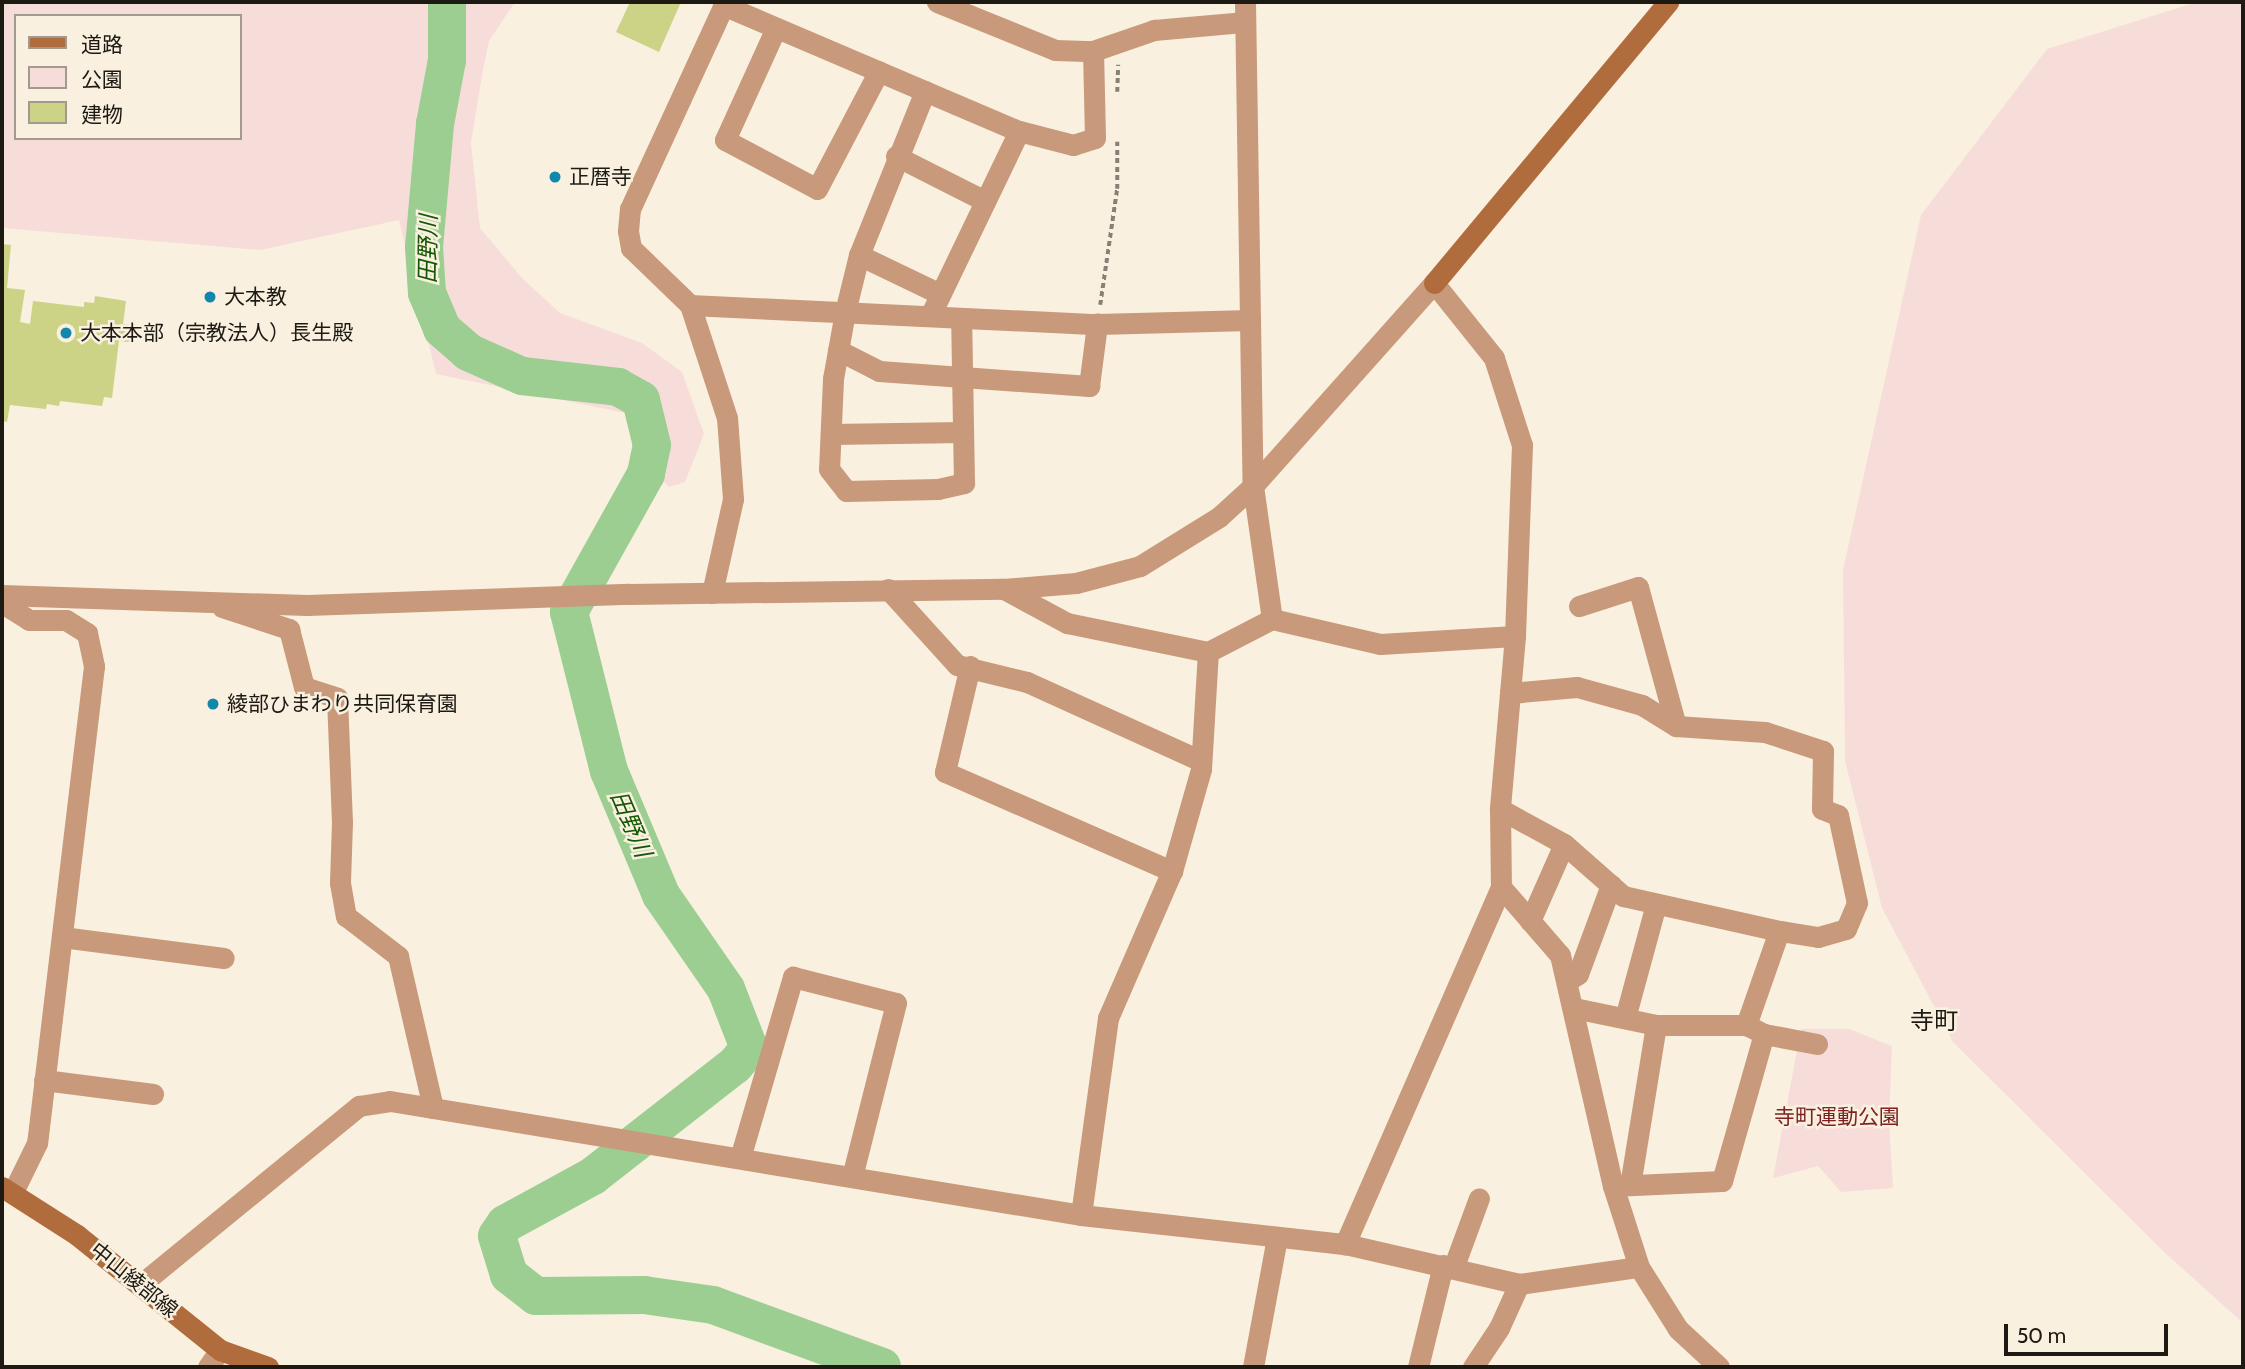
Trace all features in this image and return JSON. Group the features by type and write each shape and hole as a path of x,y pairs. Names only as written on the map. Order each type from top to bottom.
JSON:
{"street":[{"path":"937,2 1055,50 1093,51 1118,45 1154,30 1244,12 1253,486 1272,619"},
{"path":"2,595 307,605 712,593 1004,589 1076,583 1140,566 1219,517 1253,486 1434,283 1668,2"},
{"path":"712,593 733,499 727,418 690,305 631,248 630,209 724,3 776,28 1019,131 1073,145 1095,138 1093,51"},
{"path":"776,28 725,139 817,189 878,71"},
{"path":"925,91 895,156 859,255 845,312 838,350 829,469 846,491 938,489 964,483 961,317"},
{"path":"930,316 1019,131"},
{"path":"895,156 985,201"},
{"path":"859,255 940,294"},
{"path":"1345,1244 1501,887 1500,809 1515,636 1522,445 1494,358 1434,283"},
{"path":"690,305 1097,324 1250,320"},
{"path":"838,350 879,371 1089,386 1097,324"},
{"path":"831,434 963,432"},
{"path":"1579,606 1638,587 1676,726"},
{"path":"888,589 957,665 1027,682 1201,761"},
{"path":"1004,589 1067,623 1208,652 1272,619 1380,644 1515,636"},
{"path":"211,602 289,629 304,687 337,698 342,822 340,883 346,916 398,956 433,1108"},
{"path":"2,603 29,620 66,621 86,633 94,666 37,1143 7,1189"},
{"path":"1081,1215 1108,1018 1172,872 1201,761 1208,652"},
{"path":"970,666 944,772 1172,872"},
{"path":"1500,809 1564,844 1623,896 1818,937 1846,929 1857,903 1838,815 1822,809 1823,751 1765,732 1676,726 1642,705 1577,687 1510,692"},
{"path":"1530,921 1564,844"},
{"path":"1567,981 1578,974 1611,885"},
{"path":"1501,887 1560,955 1622,1186 1639,1267 1678,1329 1719,1367"},
{"path":"1625,1018 1656,904"},
{"path":"1622,1186 1722,1181 1755,1029 1780,931"},
{"path":"62,937 224,958"},
{"path":"740,1158 793,977 896,1003 852,1177"},
{"path":"1574,1007 1656,1026 1755,1029 1817,1044"},
{"path":"1622,1186 1656,1026"},
{"path":"44,1080 153,1094"},
{"path":"140,1285 359,1106 390,1101 1081,1215 1345,1244 1519,1284 1639,1267"},
{"name":"中山綾部線","path":"7,1189 78,1234 140,1285 214,1358 268,1367"},
{"path":"1418,1367 1449,1266 1479,1198"},
{"path":"1253,1367 1277,1238"},
{"path":"1473,1367 1499,1328 1519,1284"}],"path":[{"path":"1117,98 1118,45"},
{"path":"1097,324 1117,189 1117,137"}],"green space":[{"path":"2,2 515,2 489,41 471,143 480,228 523,279 560,313 642,343 682,372 704,434 685,482 669,487 657,475 662,427 625,413 436,374 399,220 260,250 2,228"},
{"path":"2197,2 2243,2 2243,1323 2164,1252 1953,1042 1882,908 1845,761 1843,570 1921,215 2047,49"},
{"name":"寺町運動公園","path":"1801,1029 1849,1029 1892,1046 1889,1121 1893,1188 1841,1192 1818,1166 1773,1178"}],"building":[{"path":"630,2 681,2 659,52 616,32"},
{"name":"大本本部（宗教法人）長生殿","path":"2,244 11,245 7,288 25,290 20,322 30,324 33,301 84,307 84,302 94,303 95,296 126,301 123,324 131,325 129,342 119,341 112,398 104,397 102,406 60,401 59,406 47,404 46,409 10,405 7,422 2,421"}],"waterway":[{"name":"田野川","path":"447,2 447,60 435,124 424,247 427,293 442,329 468,352 522,376 618,387 641,400 652,445 646,474 569,612 609,771 661,895 726,989 749,1048 735,1065 593,1176 505,1224 497,1236 509,1275 536,1296 644,1295 713,1305 882,1367"}],"place":[{"name":"正暦寺","path":"555,177"},
{"name":"大本教","path":"210,297"},
{"name":"大本本部（宗教法人）長生殿","path":"66,333"},
{"name":"綾部ひまわり共同保育園","path":"213,704"}],"district":[{"name":"寺町","path":"1934,1021"}]}
